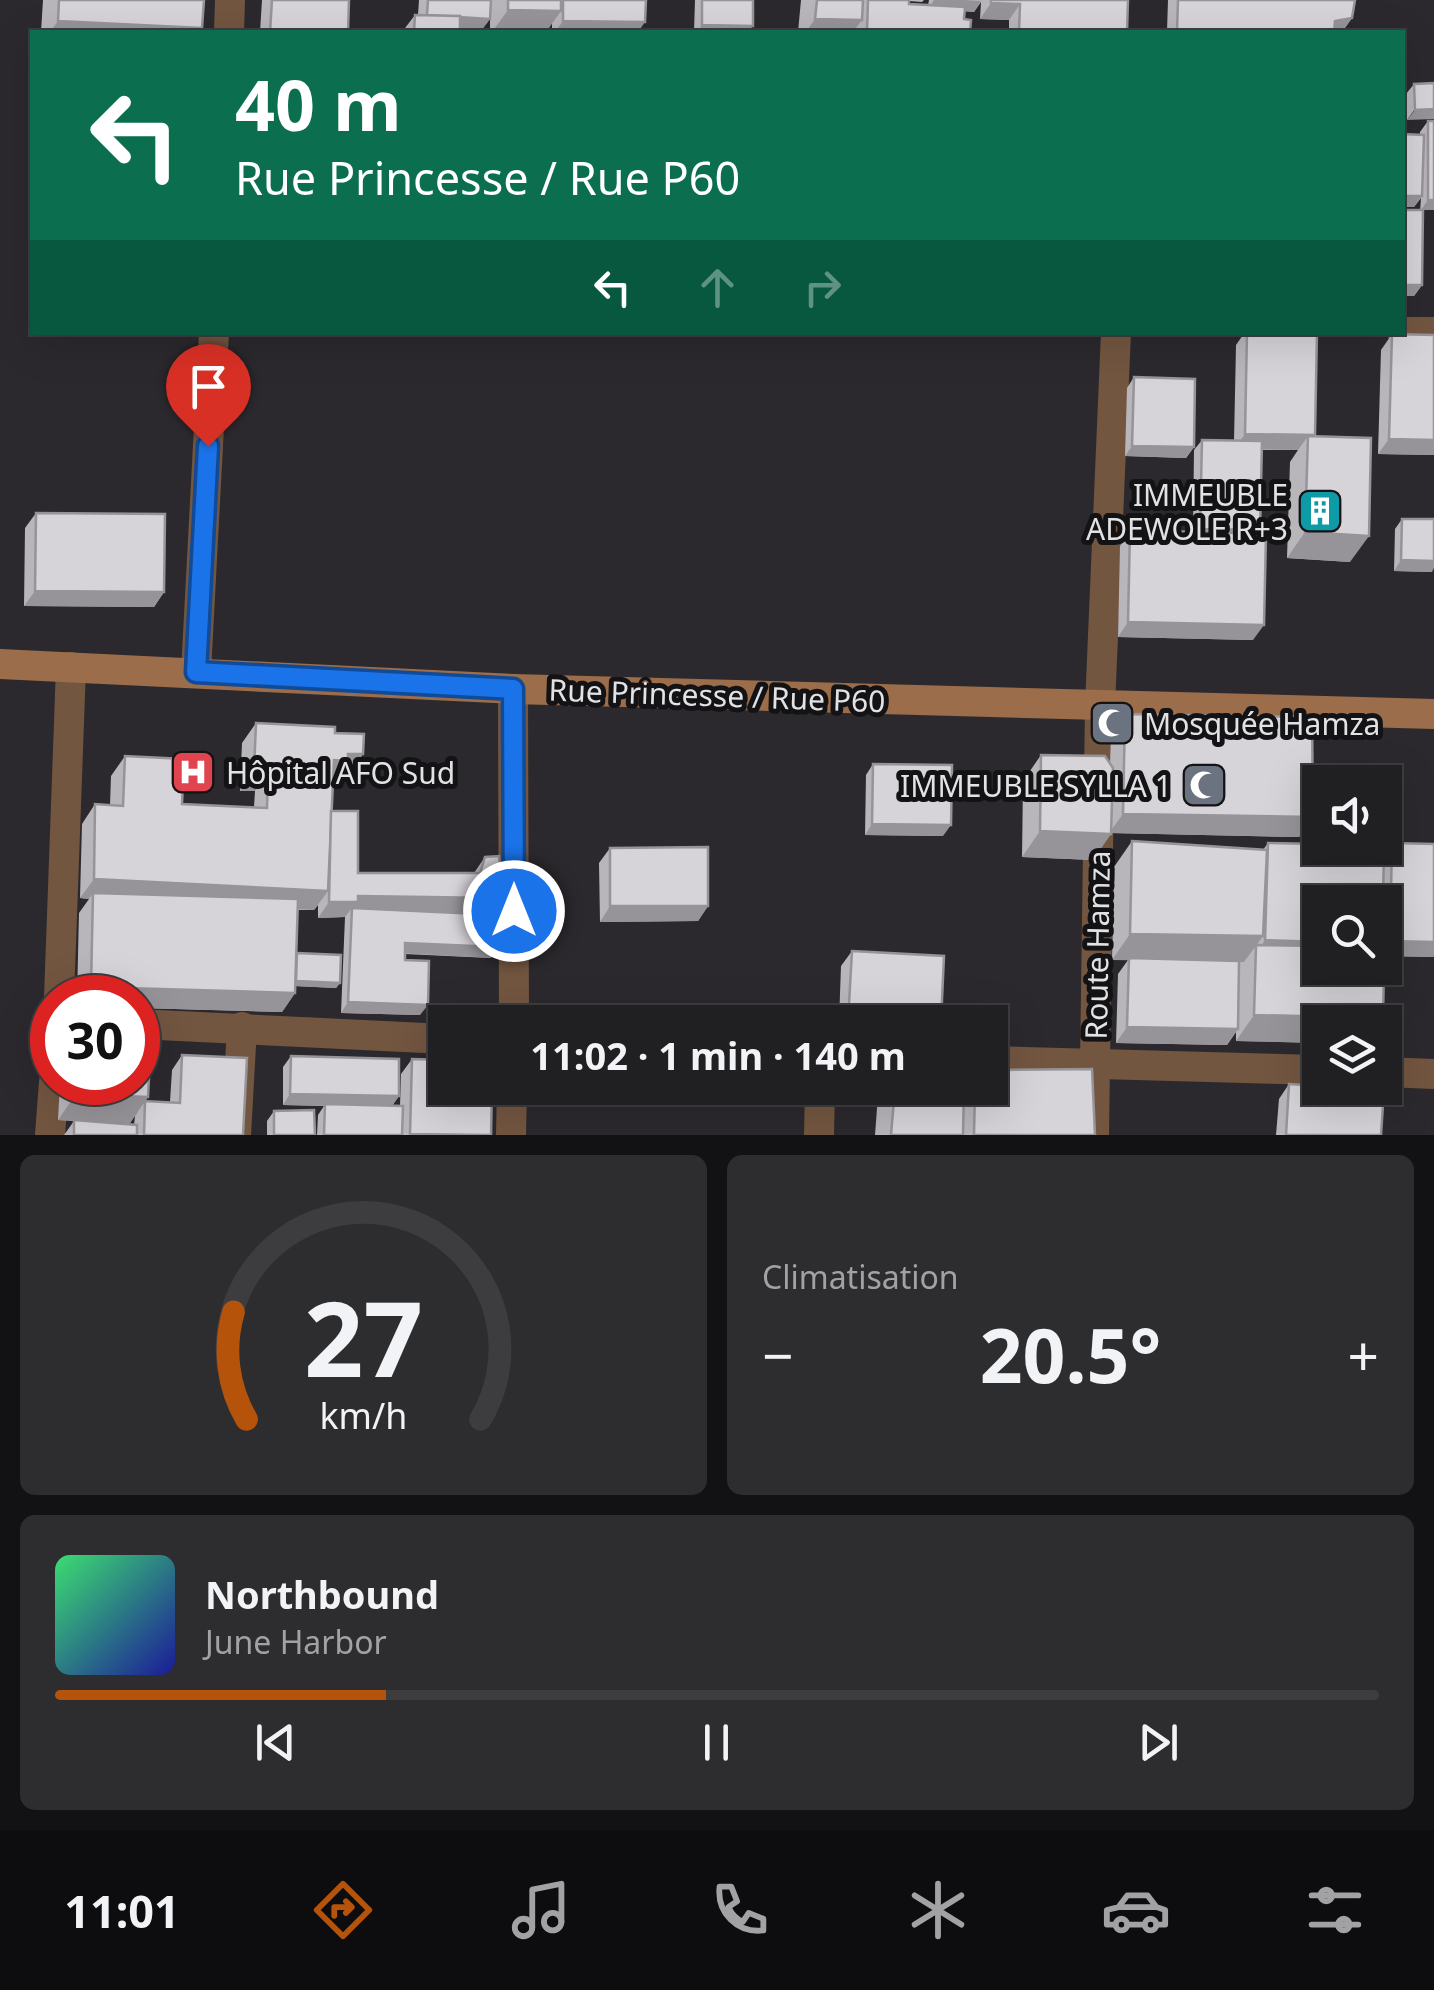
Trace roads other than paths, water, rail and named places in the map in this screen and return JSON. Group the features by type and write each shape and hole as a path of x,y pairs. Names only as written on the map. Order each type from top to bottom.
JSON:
{"street":[{"path":"229,30 230,0"},
{"path":"1405,332 1434,332"},
{"path":"196,672 214,335"},
{"name":"Route Hamza","path":"1094,1135 1100,706 1116,335"},
{"name":"Rue Princesse / Rue P60","path":"0,664 513,689 1434,714"},
{"path":"60,975 70,667"},
{"path":"513,689 514,1005"},
{"path":"160,1025 428,1038"},
{"path":"236,1135 242,1027"},
{"path":"1008,1062 1302,1070"},
{"path":"1402,1073 1434,1074"},
{"path":"50,1135 52,1105"},
{"path":"511,1135 512,1105"},
{"path":"819,1135 820,1105"}],"place":[{"name":"IMMEUBLE ADEWOLE R+3","path":"1320,511"},
{"name":"Mosquée Hamza","path":"1112,723"},
{"name":"Hôpital AFO Sud","path":"193,772"},
{"name":"IMMEUBLE SYLLA 1","path":"1204,785"}]}
